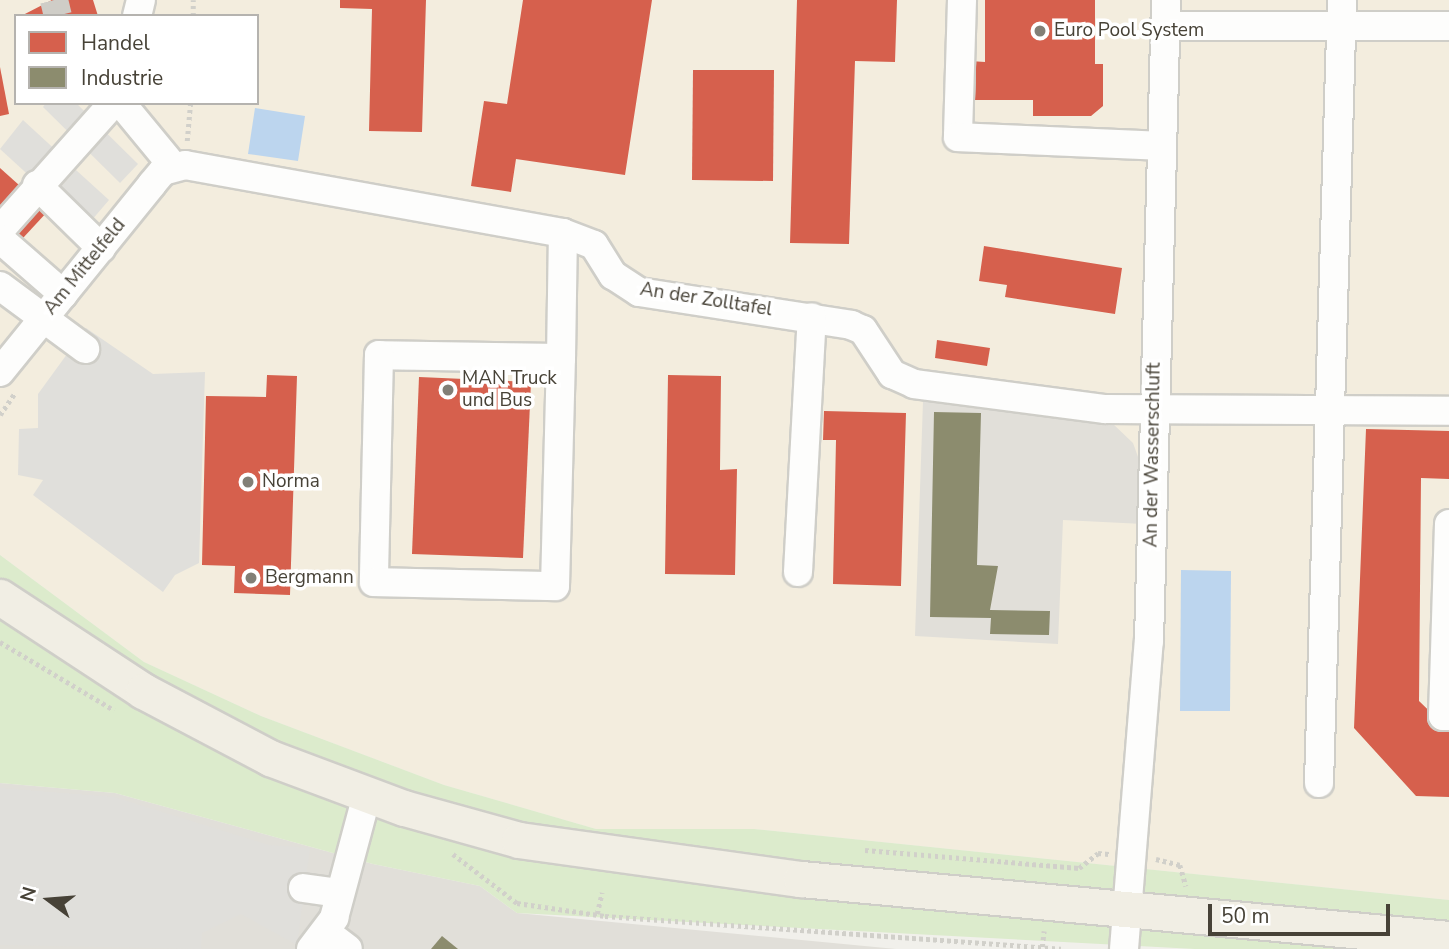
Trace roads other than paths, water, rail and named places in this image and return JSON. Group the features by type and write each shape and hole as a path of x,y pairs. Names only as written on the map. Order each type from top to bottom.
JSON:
{"main road":[{"path":"0,597 186,715 270,758 367,795 499,836 620,859 1449,939"}],"street":[{"path":"962,0 958,137 1162,146"},
{"path":"1166,13 1341,13 1449,26"},
{"name":"An der Wasserschluft","path":"1124,949 1148,653 1166,13"},
{"path":"1318,783 1341,13"},
{"path":"0,230 37,185 111,105"},
{"path":"123,105 179,166"},
{"name":"An der Zolltafel","path":"179,166 563,233 594,245 613,275 639,292 812,317 863,331 892,374 914,384 1072,406 1449,411"},
{"name":"Am Mittelfeld","path":"11,377 54,304 101,248 179,166"},
{"path":"37,185 101,248"},
{"path":"561,358 379,355 374,582 555,586 561,358 563,233"},
{"path":"0,239 54,304 85,349"},
{"path":"0,286 54,304"},
{"path":"798,572 812,317"},
{"path":"1449,524 1443,716 1449,716"},
{"path":"329,944 367,795"},
{"path":"303,888 340,893"}],"water":[{"path":"255,108 305,116 298,161 248,154"},
{"path":"1181,570 1231,571 1230,711 1180,711"}],"tunnel":[{"path":"54,0 58,14"}],"place":[{"name":"Euro Pool System","path":"1040,31"},
{"name":"MAN Truck und Bus","path":"448,390"},
{"name":"Norma","path":"248,482"},
{"name":"Bergmann","path":"251,578"}]}
